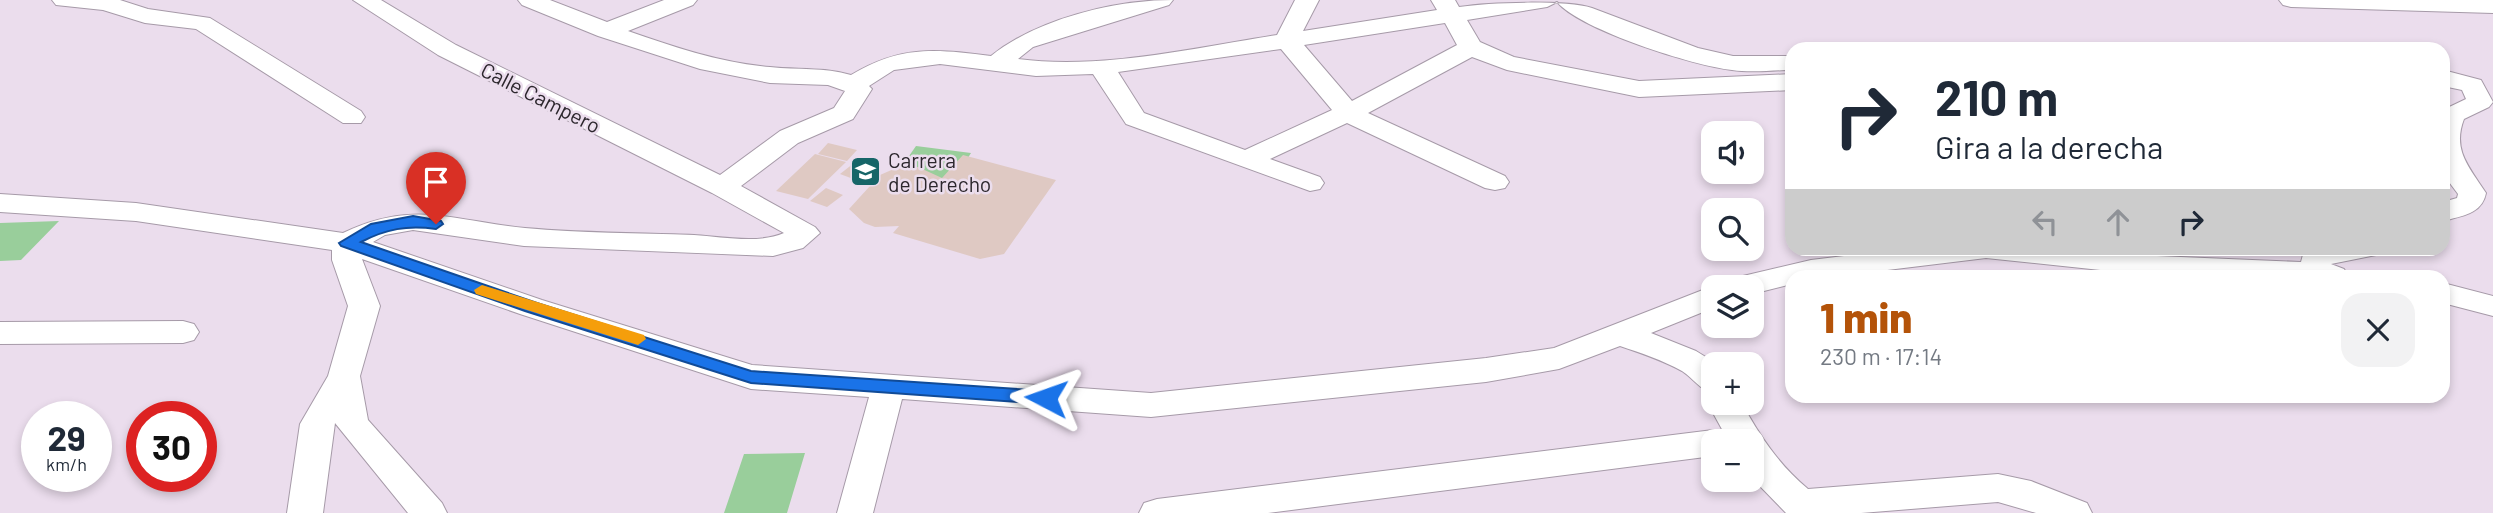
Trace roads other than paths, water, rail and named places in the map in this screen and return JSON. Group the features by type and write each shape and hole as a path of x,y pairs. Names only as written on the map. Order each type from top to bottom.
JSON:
{"street":[{"path":"64,0 106,3 145,16 202,23 352,117"},
{"name":"Calle Campero","path":"347,243 377,228 413,221 524,237 723,246 773,247 793,241 805,233 722,187 447,50 365,0"},
{"path":"530,0 606,31 731,69 824,78 859,89 844,113 789,137 722,187"},
{"path":"606,31 685,0"},
{"path":"994,65 1024,42 1161,0"},
{"path":"1286,40 1307,0"},
{"path":"853,85 887,64 915,59 940,57 1036,69 1137,64 1286,40 1447,7 1547,0"},
{"path":"1567,0 1584,12 1691,54 1733,62 1785,63"},
{"path":"2291,0 2493,6"},
{"path":"1447,7 1471,47 1507,63 1639,89 1785,82"},
{"path":"1286,40 1349,114 1495,182"},
{"path":"1247,159 1349,114 1471,47"},
{"path":"1101,66 1135,118 1310,183"},
{"path":"2450,80 2472,85 2480,102 2453,114 2450,122"},
{"path":"2450,155 2456,173 2472,193 2470,203 2450,210"},
{"path":"0,203 136,212 347,243 531,307 751,377 1152,405 1486,370 1559,358 1701,301"},
{"path":"305,513 317,424 344,376 364,306 347,260 347,243"},
{"path":"1811,270 1928,256"},
{"path":"2056,256 2157,266 2286,270"},
{"path":"2322,270 2315,258 2325,256"},
{"path":"1764,281 1785,276"},
{"path":"2450,295 2493,306"},
{"path":"0,333 183,332"},
{"path":"1620,334 1701,368"},
{"path":"344,376 352,424 429,513"},
{"path":"855,513 889,386"},
{"path":"1157,513 1308,503 1701,448"},
{"path":"1764,471 1805,508 1998,488 2018,491 2074,513"}],"place":[{"name":"Carrera de Derecho","path":"865,171"}]}
